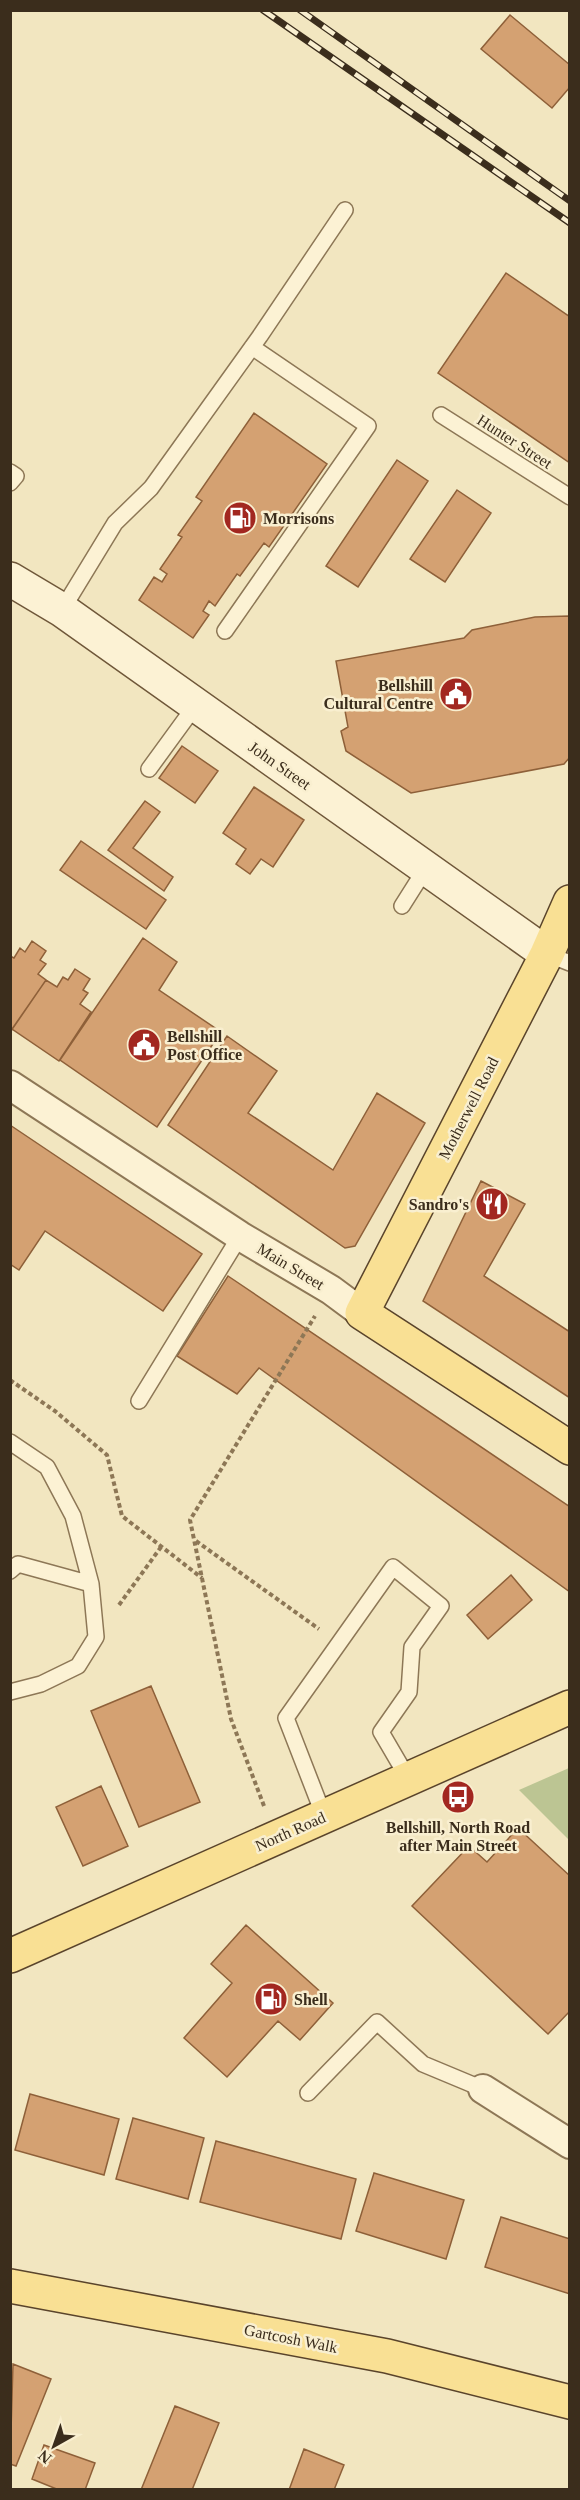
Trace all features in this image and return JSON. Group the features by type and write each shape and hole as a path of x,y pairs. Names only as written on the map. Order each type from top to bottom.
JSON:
{"main road":[{"name":"Motherwell Road","path":"362,1313 559,958 570,902"},
{"name":"Main Street","path":"362,1313 570,1448"},
{"name":"North Road","path":"10,1956 570,1707"},
{"name":"Gartcosh Walk","path":"10,2286 387,2356 570,2402"}],"street":[{"name":"John Street","path":"10,579 62,610 426,868 559,958"},
{"name":"Main Street","path":"10,1085 240,1236 331,1290 362,1313"},
{"path":"483,2089 570,2144"}],"lane":[{"path":"62,610 115,522 151,488 252,347 345,210"},
{"path":"225,631 368,426 252,347"},
{"name":"Hunter Street","path":"441,415 570,497"},
{"path":"10,472 16,476 10,483"},
{"path":"149,769 195,706"},
{"path":"402,906 426,868"},
{"path":"139,1401 240,1236"},
{"path":"10,1442 47,1467 73,1516 91,1584 96,1637 78,1666 41,1684 10,1692"},
{"path":"10,1570 18,1564 91,1584"},
{"path":"324,1816 286,1718 393,1567 441,1606 412,1647 409,1692 381,1732 409,1780"},
{"path":"308,2093 377,2022 423,2064 483,2089"}],"path":[{"path":"276,1838 231,1719 190,1520 331,1290"},
{"path":"10,1380 56,1410 106,1455 122,1516 202,1578"},
{"path":"194,1540 339,1643"},
{"path":"96,1637 161,1547"}],"green space":[{"path":"569,1768 569,1840 519,1790"}],"building":[{"path":"510,15 570,65 570,87 552,108 481,49"},
{"path":"506,273 570,317 570,463 438,373"},
{"name":"Morrisons","path":"254,413 327,464 269,547 264,543 240,576 237,574 215,606 209,601 203,611 209,615 193,638 139,600 154,577 162,582 167,574 160,569 182,537 178,535 202,501 196,497"},
{"path":"397,460 428,481 358,587 326,566"},
{"path":"457,490 491,513 445,582 410,559"},
{"name":"Bellshill Cultural Centre","path":"569,616 570,757 564,764 411,793 346,751 341,731 348,727 336,661 464,638 472,630 535,617"},
{"path":"182,746 218,771 195,803 159,778"},
{"path":"254,787 304,820 273,867 261,859 250,874 236,864 246,849 223,833"},
{"path":"145,801 160,812 133,848 173,877 164,891 108,850"},
{"path":"81,841 166,900 146,929 60,870"},
{"path":"143,938 177,962 159,990 221,1032 157,1127 60,1060"},
{"path":"32,941 46,951 40,960 46,964 38,974 46,980 11,1031 10,956 14,958 20,948 25,952"},
{"path":"75,969 90,979 83,990 88,993 80,1004 91,1012 59,1061 12,1029 46,980 57,987 63,977 68,980"},
{"path":"227,1036 277,1071 248,1113 333,1170 377,1093 425,1123 355,1246 345,1248 168,1125"},
{"path":"10,1125 202,1254 163,1311 45,1231 19,1270 10,1264"},
{"path":"481,1181 525,1204 484,1276 570,1332 570,1398 423,1301"},
{"path":"228,1276 570,1507 570,1592 259,1368 237,1394 177,1356"},
{"path":"511,1575 532,1600 488,1639 467,1615"},
{"path":"151,1686 200,1802 139,1827 91,1711"},
{"path":"101,1786 128,1846 83,1866 56,1807"},
{"path":"518,1828 570,1876 570,2011 548,2034 412,1906 469,1846 487,1862"},
{"path":"246,1925 333,2003 300,2040 278,2021 227,2077 184,2038 232,1983 211,1964"},
{"path":"30,2094 119,2119 104,2175 15,2150"},
{"path":"133,2118 204,2138 188,2199 116,2179"},
{"path":"216,2141 356,2179 341,2239 200,2202"},
{"path":"374,2173 464,2200 446,2259 356,2231"},
{"path":"501,2217 570,2239 570,2294 485,2267"},
{"path":"13,2364 51,2379 16,2466 10,2464"},
{"path":"175,2406 219,2423 192,2490 141,2490"},
{"path":"44,2445 95,2463 85,2490 59,2490 32,2479"},
{"path":"304,2449 344,2465 334,2490 289,2490"}],"railway":[{"path":"263,10 570,223"},
{"path":"300,10 570,201"}],"place":[{"name":"Morrisons","path":"240,518"},
{"name":"Bellshill Cultural Centre","path":"456,694"},
{"name":"Bellshill Post Office","path":"144,1045"},
{"name":"Sandro's","path":"492,1204"},
{"name":"Bellshill, North Road after Main Street","path":"458,1797"},
{"name":"Shell","path":"271,1999"}]}
